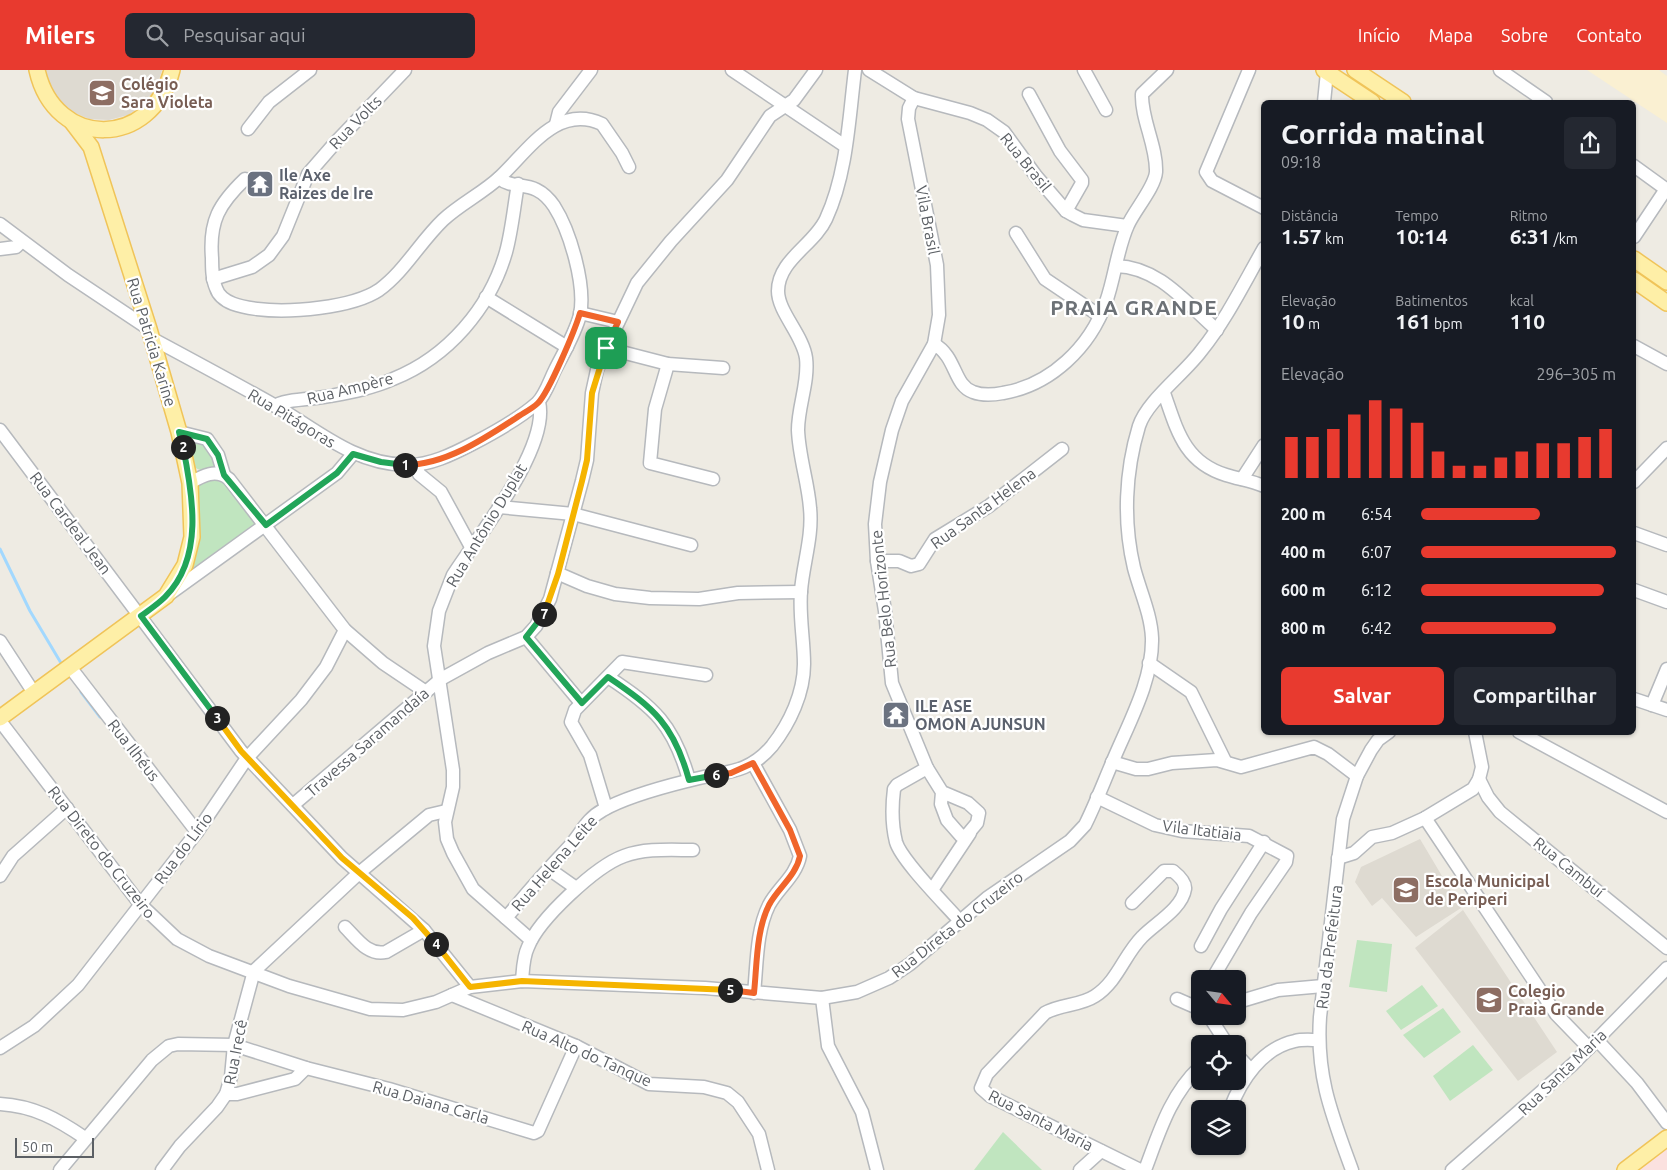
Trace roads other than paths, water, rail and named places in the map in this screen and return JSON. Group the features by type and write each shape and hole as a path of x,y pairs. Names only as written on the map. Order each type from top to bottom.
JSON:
{"main road":[{"path":"37,70 43,91 55,109 72,122 99,129 116,128 133,123 148,114 168,86 172,70"},
{"path":"1355,70 1400,100"},
{"path":"1326,71 1369,100"},
{"name":"Rua Patricia Karine","path":"0,720 166,596 180,574 190,551 192,505 190,483 179,432 91,147 72,122"},
{"path":"91,147 99,129"},
{"path":"1636,260 1667,282"},
{"path":"1636,281 1667,303"},
{"path":"1625,1170 1667,1138"}],"street":[{"path":"248,129 269,102 310,70"},
{"name":"Rua Volts","path":"213,279 252,267 269,255 286,231 308,174 405,70"},
{"path":"556,124 559,112 591,70"},
{"path":"732,70 845,146"},
{"path":"582,703 526,637 544,612 558,574 587,460 592,393 606,348 637,283 649,267 727,180 770,116 798,95 816,70"},
{"path":"754,993 764,916 773,899 794,871 800,856 790,830 753,763 779,736 800,693 804,662 800,613 801,592 811,521 798,434 799,404 806,365 800,339 779,300 778,289 780,278 788,264 816,235 828,215 839,178 845,146 855,70"},
{"name":"Rua Brasil","path":"869,70 914,98 970,113 987,120 1004,132 1036,176 1066,211 1083,220 1127,226"},
{"path":"1084,70 1106,110"},
{"path":"934,344 950,358 959,380 968,390 985,394 1010,392 1026,388 1057,370 1080,347 1100,316 1111,288 1127,226 1156,174 1142,94 1166,70"},
{"path":"1249,70 1206,172 1212,181 1261,206"},
{"path":"1500,70 1543,100"},
{"path":"1324,100 1326,71"},
{"path":"1028,94 1060,151 1082,182 1066,211"},
{"name":"Vila Brasil","path":"914,98 909,108 908,119 938,274 939,315 934,344"},
{"path":"246,179 222,203 212,226 210,240 213,279 217,292 224,300 252,309 300,309 355,301 379,290 443,220 499,178 535,140 556,124 578,120 602,124 622,152 629,167"},
{"path":"1636,167 1666,189 1636,234"},
{"name":"Rua Pitágoras","path":"0,224 21,242 150,333 353,454 381,462 416,465 429,462 471,445 496,431 539,402 567,347 580,313 580,286 576,262 555,207 535,188 507,183 499,178"},
{"name":"Rua Ampère","path":"275,406 282,401 317,399 370,387 420,366 448,346 464,330 486,297 501,266 506,250 518,184"},
{"path":"1016,233 1045,279 1100,316"},
{"path":"0,248 9,249 21,242"},
{"name":"Rua Direta do Cruzeiro","path":"452,995 470,987 522,981 705,988 822,998 856,992 888,978 910,964 959,920 1006,883 1076,836 1085,825 1139,699 1149,663 1152,639 1150,623 1134,568 1128,529 1129,470 1139,425 1151,405 1186,371 1217,330 1261,253"},
{"path":"1116,266 1140,269 1160,279 1217,330"},
{"path":"486,297 567,347"},
{"path":"580,313 618,322"},
{"name":"Rua Belo Horizonte","path":"934,344 902,401 892,430 877,504 875,524 877,561 892,683 927,768 942,792 941,804 947,820 961,836 970,833"},
{"path":"1636,347 1667,364"},
{"path":"606,348 668,364 723,368"},
{"path":"668,364 655,409 650,463 713,479"},
{"path":"1164,393 1180,436 1191,453 1210,468 1261,485"},
{"name":"Rua Antônio Duplat","path":"531,940 473,889 462,872 447,839 445,830 446,812 453,787 453,770 441,679 434,646 438,611 453,575 517,478 532,446 540,420 539,402"},
{"name":"Rua Cardeal Jean","path":"0,430 247,758 342,858 424,930 470,987"},
{"path":"179,432 207,439 218,455 224,475 266,525 345,630 371,654 426,692"},
{"path":"1636,474 1667,448"},
{"name":"Rua Santa Helena","path":"877,561 899,562 911,566 919,564 935,539 989,506 1062,449"},
{"path":"1242,479 1261,450"},
{"path":"166,596 337,473 353,454"},
{"path":"416,465 419,474 442,492 471,547"},
{"path":"190,483 213,473 224,475"},
{"path":"499,507 573,514 691,545"},
{"path":"1636,534 1667,545"},
{"path":"558,574 587,586 615,594 650,598 699,599 738,593 801,592"},
{"path":"1636,591 1667,602"},
{"name":"Rua do Lírio","path":"0,1048 34,1026 78,985 197,832 247,758 301,700 326,667 345,630"},
{"name":"Travessa Saramandaía","path":"293,805 441,679 481,657 526,637"},
{"path":"0,641 34,693"},
{"path":"606,808 590,755 571,722 571,718 582,703 619,664 626,662 706,675"},
{"path":"1149,663 1191,692 1225,761"},
{"name":"Rua Ilhéus","path":"70,667 197,832"},
{"path":"1652,705 1667,669"},
{"path":"608,677 655,710 674,739 689,780"},
{"path":"1636,700 1667,710"},
{"name":"Rua Direto do Cruzeiro","path":"0,720 140,904 162,927 191,947 289,986 378,1010 403,1010 419,1007 452,995"},
{"name":"Rua da Prefeitura","path":"1352,1170 1323,1085 1318,1040 1323,986 1338,881 1338,858 1343,819 1357,776 1371,750 1378,740 1385,735"},
{"path":"1338,858 1354,853 1372,837 1392,834 1425,818 1473,789 1479,780 1482,767 1476,735"},
{"path":"1525,735 1667,812"},
{"path":"1112,762 1136,769 1148,769 1172,762 1225,761 1242,767 1314,747 1328,754 1357,776"},
{"name":"Rua Helena Leite","path":"506,918 573,842 588,819 606,808 689,780 731,773 753,763"},
{"path":"927,768 895,786 894,827 897,844 932,890 959,920"},
{"name":"Rua Cambuí","path":"1479,780 1488,797 1500,812 1667,948"},
{"path":"932,890 978,821 977,810 968,803 942,792"},
{"name":"Vila Itatiaia","path":"1097,797 1156,825 1182,831 1249,836 1264,842 1286,855 1288,859 1251,913 1218,970"},
{"path":"0,876 13,856 67,808"},
{"path":"254,971 360,873 429,815 446,812"},
{"path":"1425,818 1556,1014 1637,1083 1667,1122"},
{"path":"1201,946 1225,902 1264,842"},
{"path":"522,981 524,960 531,940 576,888 613,860 627,855 661,850 693,850"},
{"path":"549,869 576,888"},
{"name":"Rua Santa Maria","path":"1132,903 1164,870 1173,871 1184,885 1179,901 1167,916 1141,938 1112,981 1087,1001 1054,1008 1045,1013 987,1074 981,1088 990,1096 1140,1170"},
{"path":"345,927 365,947 379,954 386,952 424,930"},
{"name":"Rua Santa Maria","path":"1452,1170 1514,1118 1593,1044 1667,968"},
{"name":"Rua Irecê","path":"162,1170 180,1146 217,1108 226,1094 231,1077 234,1045 254,971"},
{"path":"1246,1000 1278,990 1323,986"},
{"name":"Rua Alto do Tanque","path":"452,995 576,1046 649,1084 704,1087 732,1097 759,1134 768,1170"},
{"path":"822,998 828,1046 862,1112 877,1170"},
{"path":"1177,999 1191,1006"},
{"path":"1234,1100 1250,1069 1287,1043 1296,1040 1318,1040"},
{"name":"Rua Daiana Carla","path":"60,1170 152,1060 169,1046 192,1042 234,1045 306,1068 389,1089 534,1133 538,1131 576,1046"},
{"path":"1246,1065 1250,1069"},
{"path":"226,1094 237,1094 295,1079 306,1068"},
{"path":"1144,1170 1169,1109 1180,1089 1191,1077"},
{"path":"0,1104 25,1106 42,1112 57,1119 85,1138"},
{"path":"1080,1170 1101,1151"}],"waterway":[{"path":"0,549 30,611 61,663"},
{"path":"81,692 100,717"}],"place":[{"name":"Colégio Sara Violeta","path":"102,93"},
{"name":"Ile Axe Raizes de Ire","path":"260,184"},
{"name":"ILE ASE OMON AJUNSUN","path":"896,715"},
{"name":"Escola Municipal de Periperi","path":"1406,890"},
{"name":"Colegio Praia Grande","path":"1489,1000"}],"district":[{"name":"PRAIA GRANDE","path":"1134,308"}]}
